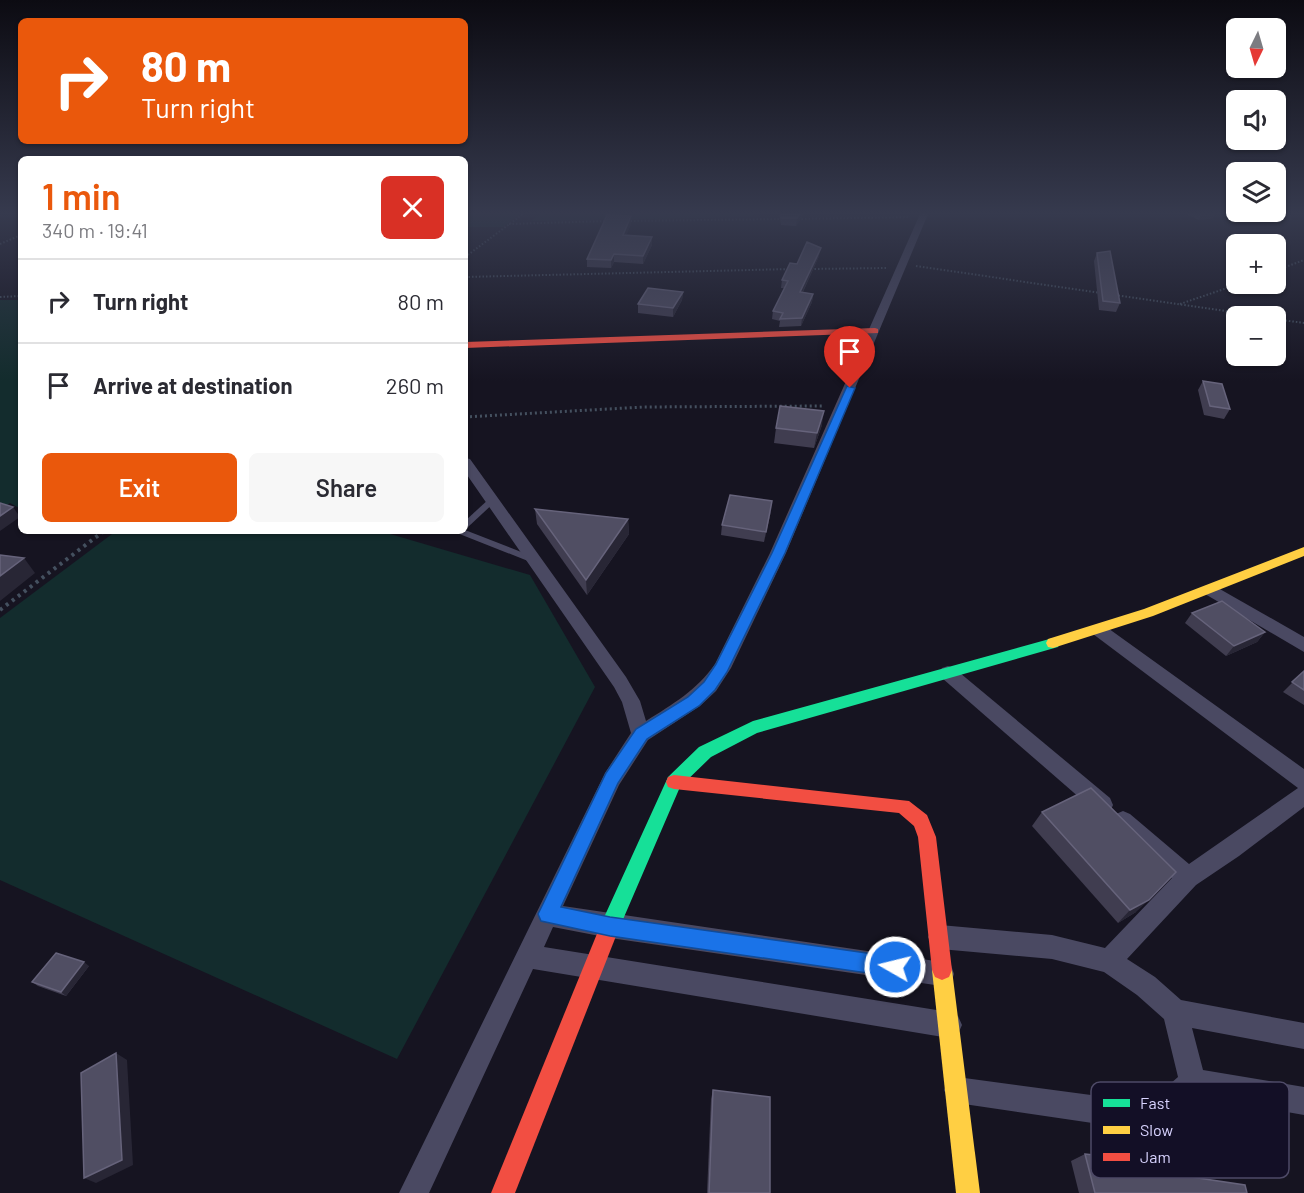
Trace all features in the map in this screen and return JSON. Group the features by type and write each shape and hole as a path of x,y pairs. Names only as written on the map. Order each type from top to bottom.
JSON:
{"street":[{"path":"414,1193 612,779 641,734 693,701 710,686 722,668 778,553 901,270"},
{"path":"468,345 874,331"},
{"path":"468,470 493,500 620,682 631,701 641,734"},
{"path":"503,1193 610,926 674,782 705,752 753,728 1099,630 1211,590 1304,551"},
{"path":"1211,590 1304,645"},
{"path":"1099,630 1304,781"},
{"path":"948,673 1188,877"},
{"path":"674,782 903,806 921,821 927,837 940,937 942,974 968,1193"},
{"path":"1109,961 1188,877 1231,849 1304,795"},
{"path":"548,914 610,926 942,974"},
{"path":"940,937 1052,947 1109,961 1146,986 1175,1012 1304,1036"},
{"path":"527,956 949,1025"},
{"path":"1175,1012 1193,1082"},
{"path":"957,1090 1091,1109"},
{"path":"1289,1098 1304,1101"}],"lane":[{"path":"468,522 493,500"},
{"path":"468,534 532,559"}],"path":[{"path":"468,277 757,270"},
{"path":"930,270 1226,311"},
{"path":"1178,304 1226,288"},
{"path":"0,297 18,296"},
{"path":"1286,321 1304,323"},
{"path":"468,417 663,405 765,404 842,407"},
{"path":"0,610 100,534"}],"green space":[{"path":"0,300 18,300 18,507 10,503 0,510"},
{"path":"112,534 390,534 530,575 595,687 397,1059 0,880 0,618"}],"building":[{"path":"787,270 811,270 800,292 813,294 802,318 780,319 783,313 773,311 788,281 782,280"},
{"path":"1099,270 1114,270 1120,303 1103,301"},
{"path":"648,288 683,292 673,308 638,304"},
{"path":"1203,381 1222,384 1230,409 1210,406"},
{"path":"780,406 824,411 817,433 776,428"},
{"path":"730,495 772,501 766,532 722,525"},
{"path":"0,503 13,507 0,516"},
{"path":"535,509 628,519 586,580"},
{"path":"0,555 24,558 0,576"},
{"path":"1222,601 1265,632 1234,646 1192,613"},
{"path":"1304,671 1304,690 1292,682"},
{"path":"1091,788 1176,872 1149,900 1130,910 1042,812"},
{"path":"56,953 84,962 61,992 32,982"},
{"path":"116,1053 122,1160 84,1178 81,1073"},
{"path":"713,1090 770,1097 770,1193 709,1193"},
{"path":"1085,1154 1091,1155 1091,1177"},
{"path":"1091,1178 1198,1178 1245,1185 1247,1193 1095,1193"}],"traffic: fast":[{"path":"608,931 674,782 705,752 753,728 1053,643"}],"traffic: slow":[{"path":"1053,643 1149,612 1304,551"},
{"path":"942,970 968,1193"}],"traffic: jam":[{"path":"468,345 875,331"},
{"path":"674,782 903,806 921,821 927,837 942,970"},
{"path":"503,1193 608,931"}],"route":[{"path":"850,388 778,553 722,668 710,686 693,701 641,734 612,779 548,914 610,926 895,967"}]}
